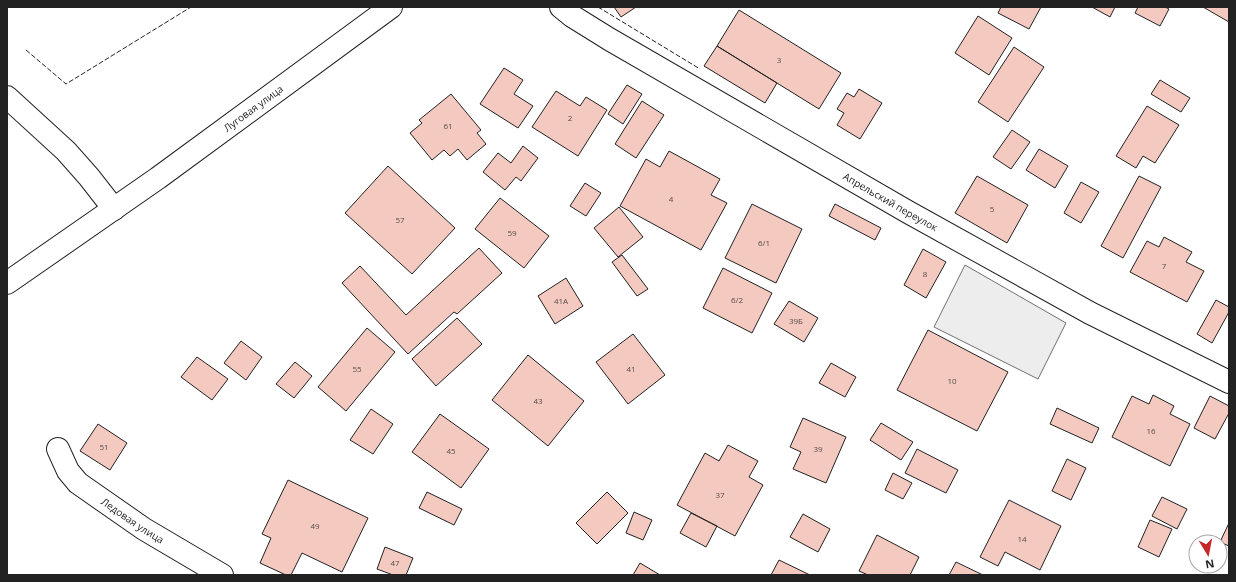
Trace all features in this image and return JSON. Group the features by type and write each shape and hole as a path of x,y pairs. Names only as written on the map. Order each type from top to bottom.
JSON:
{"street":[{"name":"Луговая улица","path":"7,283 114,209 391,7"},
{"name":"Апрельский переулок","path":"561,7 572,16 609,39 908,212 1090,313 1229,382"},
{"path":"7,97 66,151 114,209"},
{"name":"Ледовая улица","path":"58,449 68,471 78,483 144,529 222,575"}],"shaded area":[{"path":"965,265 1066,323 1038,379 934,327"}],"building":[{"path":"614,7 636,7 621,17"},
{"path":"1001,7 1041,7 1029,29 998,13"},
{"path":"1092,7 1115,7 1110,17"},
{"path":"1138,7 1165,7 1169,9 1160,26 1135,13"},
{"path":"1203,7 1229,7 1229,22"},
{"path":"739,10 841,73 819,109 717,46"},
{"path":"978,16 1012,38 989,75 955,53"},
{"path":"717,46 777,83 765,103 704,66"},
{"path":"1014,47 1044,67 1008,122 978,102"},
{"path":"504,68 523,80 514,94 533,106 518,128 480,104"},
{"path":"1160,80 1190,98 1181,112 1151,94"},
{"path":"627,85 642,94 623,124 608,114"},
{"path":"859,89 882,103 860,139 837,125 844,113 837,109 847,93 854,97"},
{"path":"556,91 580,106 586,97 607,110 578,156 532,127"},
{"path":"451,94 481,130 477,133 486,144 467,160 458,149 450,156 444,150 432,160 410,133 422,123 419,120"},
{"path":"642,101 664,115 636,158 615,144"},
{"path":"1147,106 1179,125 1155,163 1143,156 1136,168 1116,156"},
{"path":"1012,130 1030,142 1011,169 993,157"},
{"path":"523,146 538,158 521,181 516,177 505,190 483,172 498,153 511,163"},
{"path":"1039,149 1068,166 1055,188 1026,170"},
{"path":"669,151 720,179 711,195 727,203 701,250 620,206 646,159 660,167"},
{"path":"388,166 455,228 412,274 345,213"},
{"path":"977,176 1028,205 1007,243 955,213"},
{"path":"1139,176 1161,187 1123,258 1101,246"},
{"path":"1081,182 1099,192 1081,223 1064,213"},
{"path":"585,183 601,193 586,216 570,206"},
{"path":"500,198 549,236 524,268 475,229"},
{"path":"752,204 802,229 776,283 725,258"},
{"path":"835,204 881,228 875,240 829,216"},
{"path":"619,207 643,237 618,257 594,228"},
{"path":"1164,237 1192,252 1186,262 1204,271 1187,302 1130,272 1147,241 1159,247"},
{"path":"479,248 502,273 457,314 454,312 408,354 342,283 360,266 406,315"},
{"path":"923,249 946,262 926,298 904,285"},
{"path":"622,255 648,289 637,296 612,262"},
{"path":"723,268 772,293 752,333 703,308"},
{"path":"566,278 583,306 555,324 538,296"},
{"path":"1216,300 1229,307 1229,312 1212,343 1197,334"},
{"path":"789,301 818,318 804,342 774,324"},
{"path":"457,318 482,344 436,386 412,359"},
{"path":"367,328 395,352 346,411 318,387"},
{"path":"928,330 1008,372 977,431 897,390"},
{"path":"633,334 665,375 628,404 596,362"},
{"path":"241,341 262,357 246,380 224,363"},
{"path":"528,355 584,401 548,446 492,400"},
{"path":"197,357 228,379 212,400 181,377"},
{"path":"295,362 312,376 294,398 276,384"},
{"path":"831,363 856,377 845,397 819,383"},
{"path":"1153,395 1174,406 1170,414 1190,424 1170,466 1112,437 1132,396 1149,404"},
{"path":"1210,396 1229,406 1229,413 1215,439 1194,428"},
{"path":"1057,408 1099,428 1092,443 1050,424"},
{"path":"371,409 393,424 373,454 350,440"},
{"path":"440,414 489,449 461,488 412,452"},
{"path":"803,418 846,437 826,483 793,469 801,452 790,447"},
{"path":"881,423 913,442 901,460 870,440"},
{"path":"98,424 127,443 110,470 80,451"},
{"path":"728,445 758,461 749,477 763,485 735,536 677,505 705,453 719,461"},
{"path":"917,449 958,470 946,493 905,473"},
{"path":"1067,459 1086,468 1071,500 1052,491"},
{"path":"893,473 912,483 903,499 885,490"},
{"path":"288,480 368,518 342,572 302,553 291,575 286,575 260,563 271,538 262,534"},
{"path":"427,492 462,509 454,525 419,508"},
{"path":"607,492 628,513 597,544 576,523"},
{"path":"1162,497 1187,509 1177,529 1152,516"},
{"path":"1009,500 1061,526 1040,570 1005,552 998,566 980,557"},
{"path":"634,512 652,520 643,540 626,533"},
{"path":"691,513 717,526 706,547 680,533"},
{"path":"803,514 830,529 818,552 790,537"},
{"path":"1150,520 1172,529 1159,557 1138,547"},
{"path":"1229,523 1229,546 1228,534 1224,534"},
{"path":"877,535 919,557 910,575 868,575 859,571"},
{"path":"385,547 413,558 406,575 393,575 377,569"},
{"path":"779,560 810,575 771,575"},
{"path":"956,562 983,575 949,575"},
{"path":"640,563 660,575 633,575"}],"fence":[{"path":"26,50 66,84 191,7"},
{"path":"598,7 700,69"}]}
